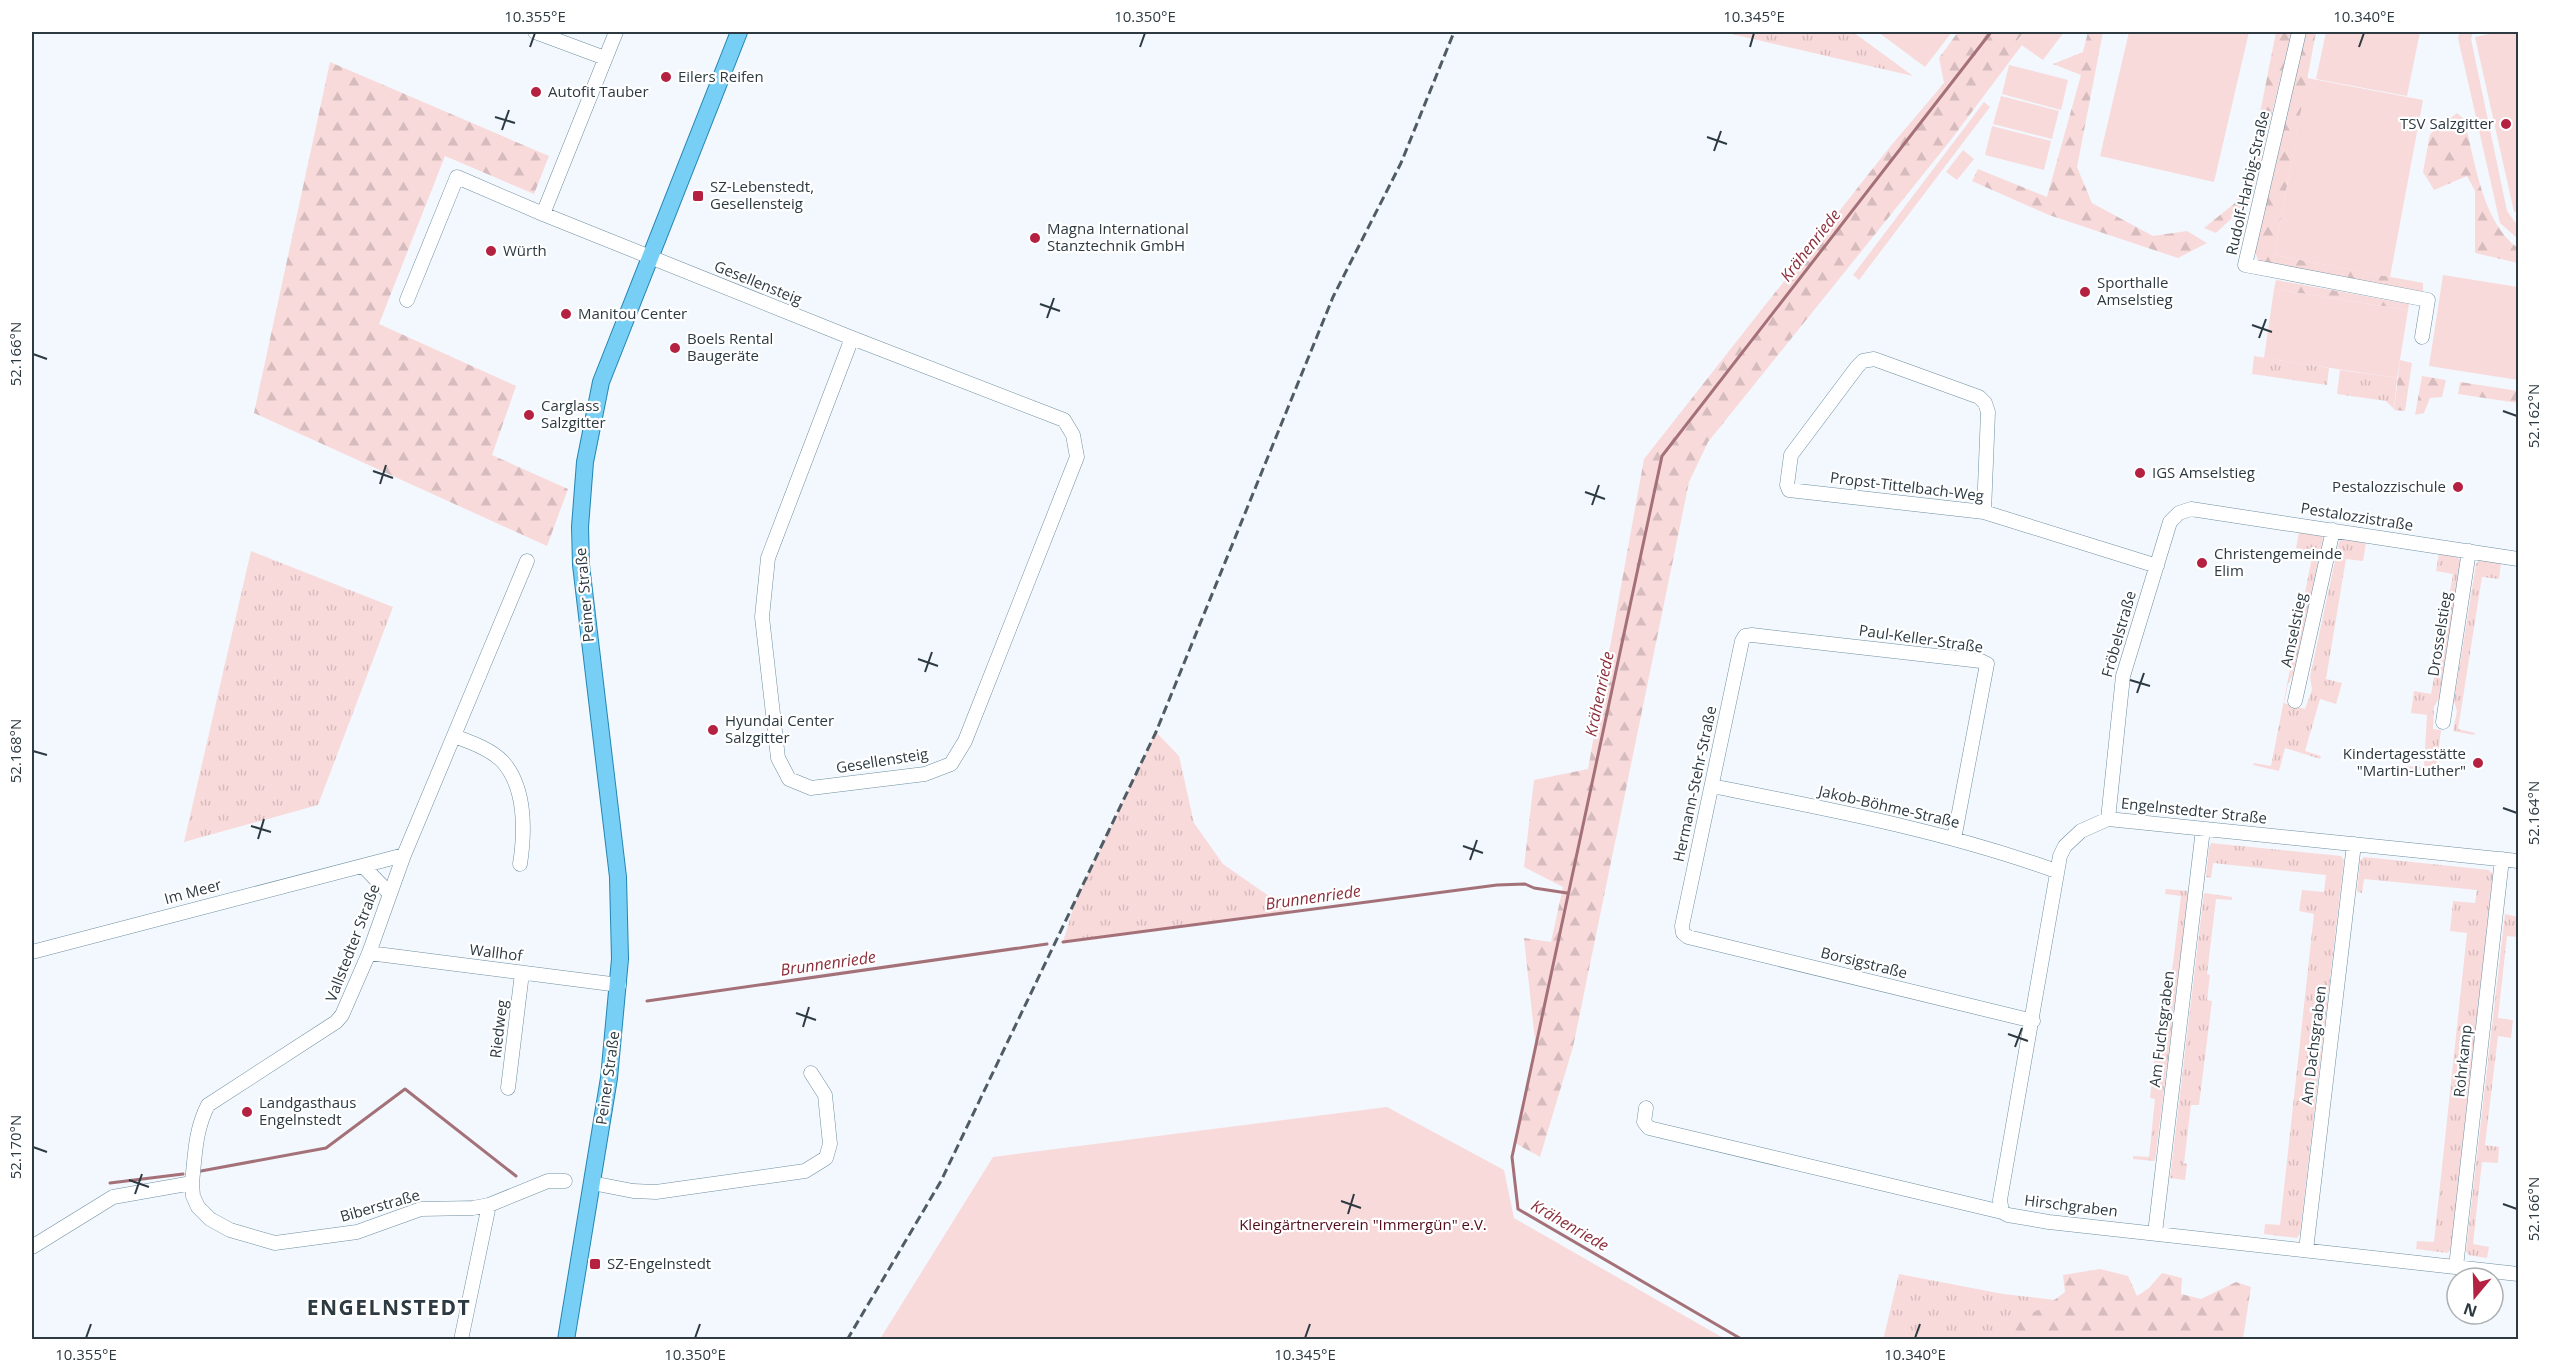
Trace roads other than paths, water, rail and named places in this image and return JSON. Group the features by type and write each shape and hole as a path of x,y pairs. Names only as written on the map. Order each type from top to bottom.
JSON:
{"main road":[{"name":"Peiner Straße","path":"566,1340 609,1078 619,985 618,877 580,565 580,527 585,462 601,382 739,32"}],"street":[{"path":"536,32 605,58"},
{"path":"543,214 616,32"},
{"name":"Rudolf-Harbig-Straße","path":"2300,32 2245,265 2428,300 2422,337"},
{"name":"Gesellensteig","path":"407,300 457,177 852,339 1064,420 1074,435 1077,457 965,741 951,764 925,774 811,788 789,779 778,758 762,624 763,604 768,558 852,339"},
{"name":"Propst-Tittelbach-Weg","path":"1984,512 1988,412 1985,404 1978,398 1874,358 1863,361 1857,368 1791,455 1787,485 1789,490 1984,512 2157,566"},
{"name":"Pestalozzistraße","path":"2191,509 2518,559"},
{"name":"Fröbelstraße","path":"2108,819 2122,676 2170,522 2179,513 2191,509"},
{"name":"Amselstieg","path":"2295,701 2332,531"},
{"name":"Drosselstieg","path":"2443,722 2469,551"},
{"name":"Vallstedter Straße","path":"192,1183 197,1134 201,1118 208,1105 336,1022 342,1015 369,953 404,855 527,561"},
{"name":"Paul-Keller-Straße","path":"1745,636 1752,634 1981,661 1987,664 1954,839"},
{"name":"Hermann-Stehr-Straße","path":"1688,938 1683,933 1682,926 1742,641 1745,636"},
{"path":"454,736 477,745 502,762 518,789 524,839 520,864"},
{"name":"Jakob-Böhme-Straße","path":"1712,786 1847,813 1954,839 2056,872"},
{"name":"Engelnstedter Straße","path":"2002,1212 2000,1200 2033,1021 2056,872 2060,856 2074,837 2108,819 2518,861"},
{"name":"Am Fuchsgraben","path":"2155,1233 2203,829"},
{"name":"Am Dachsgraben","path":"2306,1250 2354,844"},
{"name":"Im Meer","path":"32,952 404,855"},
{"name":"Rohrkamp","path":"2456,1266 2502,859"},
{"path":"363,866 389,893"},
{"name":"Borsigstraße","path":"1688,938 2033,1021"},
{"name":"Wallhof","path":"369,953 619,985"},
{"name":"Riedweg","path":"508,1088 522,974"},
{"path":"592,1183 633,1191 656,1192 805,1171 826,1158 830,1144 825,1095 811,1073"},
{"name":"Hirschgraben","path":"1646,1108 1644,1122 1649,1128 2008,1215 2049,1222 2447,1266"},
{"name":"Biberstraße","path":"192,1183 193,1196 198,1207 210,1219 230,1230 275,1243 357,1232 421,1209 473,1208 489,1205 548,1181 565,1181"},
{"path":"32,1247 113,1197 192,1183"},
{"path":"461,1340 489,1205"}],"waterway":[{"name":"Krähenriede","path":"1743,1340 1518,1209 1512,1157 1662,456 1991,32"},
{"name":"Brunnenriede","path":"1063,942 1497,885 1525,884 1534,888 1567,893"},
{"name":"Brunnenriede","path":"647,1001 1047,944"},
{"name":"Brunnenriede","path":"201,1171 326,1148 405,1089 516,1176"},
{"name":"Brunnenriede","path":"110,1183 183,1174"}],"railway":[{"path":"847,1340 941,1181 1156,732 1333,297 1401,163 1454,32"}],"place":[{"name":"Eilers Reifen","path":"666,77"},
{"name":"Autofit Tauber","path":"536,92"},
{"name":"TSV Salzgitter","path":"2506,124"},
{"name":"SZ-Lebenstedt, Gesellensteig","path":"698,196"},
{"name":"Magna International Stanztechnik GmbH","path":"1035,238"},
{"name":"Würth","path":"491,251"},
{"name":"Sporthalle Amselstieg","path":"2085,292"},
{"name":"Manitou Center","path":"566,314"},
{"name":"Boels Rental Baugeräte","path":"675,348"},
{"name":"Carglass Salzgitter","path":"529,415"},
{"name":"IGS Amselstieg","path":"2140,473"},
{"name":"Pestalozzischule","path":"2458,487"},
{"name":"Christengemeinde Elim","path":"2202,563"},
{"name":"Hyundai Center Salzgitter","path":"713,730"},
{"name":"Kindertagesstätte \"Martin-Luther\"","path":"2478,763"},
{"name":"Landgasthaus Engelnstedt","path":"247,1112"},
{"name":"SZ-Engelnstedt","path":"595,1264"}],"district":[{"name":"ENGELNSTEDT","path":"389,1308"}],"park label":[{"name":"Kleingärtnerverein \"Immergün\" e.V.","path":"1363,1225"}]}
